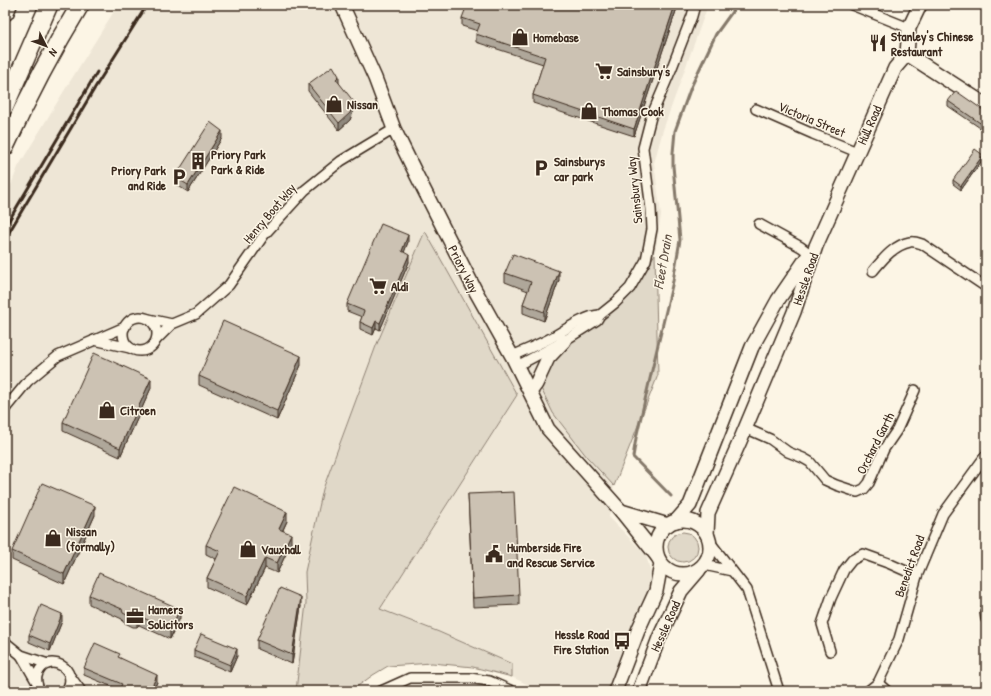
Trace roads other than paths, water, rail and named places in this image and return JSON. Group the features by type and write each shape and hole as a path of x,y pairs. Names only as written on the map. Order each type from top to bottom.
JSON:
{"highway":[{"path":"5,12 8,5"},
{"path":"5,80 39,5"},
{"path":"5,106 49,5"},
{"path":"5,147 63,33 80,5"}],"street":[{"name":"Priory Way","path":"342,5 375,78 394,129 475,290 514,361 548,428 621,511 659,560"},
{"name":"Sainsbury Way","path":"514,361 564,341 595,322 600,315 630,288 646,260 652,229 651,209 643,148 651,117 672,70 695,5"},
{"path":"852,5 909,28"},
{"path":"920,5 909,28 907,54 986,106"},
{"name":"Hull Road","path":"813,250 895,68 907,54"},
{"name":"Victoria Street","path":"756,109 857,152"},
{"name":"Henry Boot Way","path":"172,324 196,314 229,286 264,235 305,190 341,161 394,129"},
{"path":"760,224 802,247 813,250"},
{"path":"873,271 896,247 911,242 922,244 986,287"},
{"name":"Hessle Road","path":"708,538 708,512 794,312 813,250"},
{"name":"Hessle Road","path":"672,523 690,505 752,346 778,300 813,250"},
{"name":"Sainsbury Way","path":"514,361 547,340 587,318 600,315"},
{"path":"130,348 124,338 123,332 132,318 144,317 172,324"},
{"path":"149,319 157,328 157,339"},
{"path":"94,340 135,350 146,351 155,344 157,339 172,324"},
{"path":"5,409 28,381 58,356 125,327"},
{"path":"530,392 536,384 548,358 564,341"},
{"name":"Orchard Garth","path":"745,428 770,439 788,452 810,462 825,480 853,491 860,491 867,487 884,449 897,430 915,390"},
{"name":"Benedict Road","path":"868,691 878,683 899,639 917,576 943,514 986,455"},
{"path":"621,511 672,523"},
{"path":"708,538 710,550 708,558 702,566 694,572 685,574 676,573 668,570 659,560 656,547 657,538 661,531 672,523 684,520 701,526 708,538 747,590 779,691"},
{"path":"830,650 822,624 831,598 844,570 852,560 863,554 917,576"},
{"name":"Hessle Road","path":"615,691 639,628 656,591 659,560"},
{"path":"702,566 732,571"},
{"name":"Hessle Road","path":"639,691 659,638 681,591 702,566"},
{"path":"986,609 986,619"},
{"path":"5,642 22,655 48,664 59,664 64,666 81,691"},
{"path":"22,655 38,687"},
{"path":"38,687 39,671 48,664"},
{"path":"66,691 70,681 70,676"},
{"path":"381,691 410,678 470,678 489,681 512,691"},
{"path":"878,683 886,691"}],"waterway":[{"name":"Fleet Drain","path":"671,496 633,457 636,438 673,281 680,240 673,166 675,131 691,87 716,34 737,5"}],"railway":[{"path":"5,239 96,86 147,5"},
{"path":"5,227 97,72"}],"place":[{"name":"Homebase","path":"520,37"},
{"name":"Stanley's Chinese Restaurant","path":"878,43"},
{"name":"Sainsbury's","path":"604,71"},
{"name":"Nissan","path":"334,104"},
{"name":"Thomas Cook","path":"589,111"},
{"name":"Priory Park Park & Ride","path":"198,161"},
{"name":"Sainsburys car park","path":"541,168"},
{"name":"Priory Park and Ride","path":"179,177"},
{"name":"Aldi","path":"378,286"},
{"name":"Citroen","path":"107,410"},
{"name":"Nissan (formally)","path":"53,538"},
{"name":"Vauxhall","path":"248,549"},
{"name":"Humberside Fire and Rescue Service","path":"494,554"},
{"name":"Hamers Solicitors","path":"135,616"},
{"name":"Hessle Road Fire Station","path":"622,641"}]}
